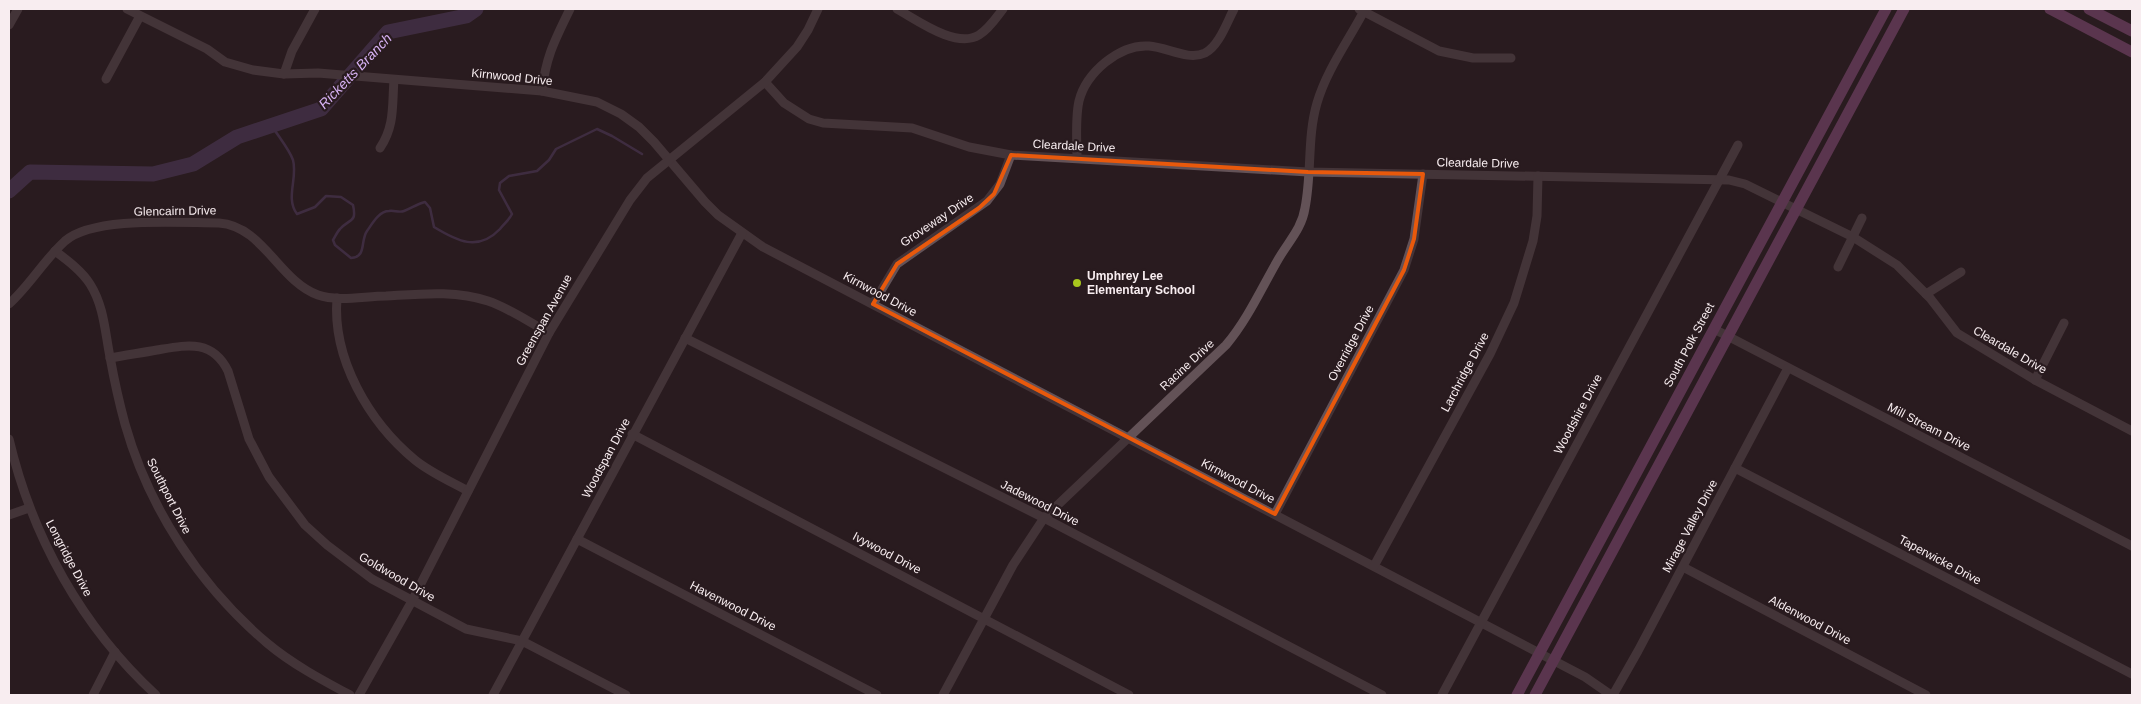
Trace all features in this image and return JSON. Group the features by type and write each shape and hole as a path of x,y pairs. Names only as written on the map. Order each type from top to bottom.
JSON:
{"main road":[{"name":"South Polk Street","path":"1517,695 1886,9"},
{"path":"1536,695 1904,9"},
{"path":"2050,9 2131,49"},
{"path":"2089,9 2132,31"},
{"path":"1840,94 1854,101"}],"street":[{"path":"9,25 18,9"},
{"name":"Kirnwood Drive","path":"128,9 207,49 225,62 253,70 284,74 318,73 542,91 597,102 621,114 654,142 705,202 726,223 763,247 1540,653 1585,677 1612,695"},
{"path":"284,74 292,52 315,9"},
{"path":"542,91 545,64 570,9"},
{"name":"Greenspan Avenue","path":"359,695 412,601 549,333 636,191 647,178 765,82 797,47 818,9"},
{"path":"896,9 959,40 971,39 980,35 1003,9"},
{"path":"1077,158 1080,98 1086,86 1104,64 1119,54 1137,47 1150,46 1193,55 1207,52 1219,36 1234,9"},
{"path":"1363,10 1438,51 1473,58 1511,58"},
{"name":"Racine Drive","path":"943,695 1012,564 1044,518 1127,437 1211,360 1235,334 1279,258 1300,227 1306,208 1311,133 1317,102 1332,67 1363,10"},
{"path":"106,79 140,16"},
{"path":"380,148 387,137 391,125 394,80"},
{"name":"Cleardale Drive","path":"765,82 784,103 809,119 823,123 912,128 969,147 1011,154 1308,172 1720,179 1745,184 1853,237 1897,265 1926,294 1957,333 2035,380 2132,430"},
{"name":"Woodshire Drive","path":"1442,695 1738,145"},
{"name":"Groveway Drive","path":"873,304 898,264 987,201 1000,184 1011,154"},
{"name":"Overridge Drive","path":"1275,514 1404,270 1414,239 1423,174"},
{"name":"Larchridge Drive","path":"1374,566 1490,354 1514,303 1534,241 1538,176"},
{"path":"1838,267 1862,218"},
{"name":"Glencairn Drive","path":"9,304 55,251 72,236 97,226 111,224 225,223 240,228 305,289 324,297 436,294 468,296 490,302 549,333"},
{"name":"Woodspan Drive","path":"493,695 742,233"},
{"name":"Southport Drive","path":"55,251 86,279 98,299 125,423 136,456 165,521 181,547 222,598 267,643 312,675 350,695"},
{"path":"1926,294 1961,272"},
{"path":"337,298 337,322 341,344 360,395 372,414 386,433 415,460 432,472 468,491"},
{"path":"2035,380 2064,323"},
{"name":"Mill Stream Drive","path":"1714,329 2132,546"},
{"name":"Jadewood Drive","path":"685,338 1044,518 1382,695"},
{"name":"Goldwood Drive","path":"110,358 191,345 216,355 228,371 249,439 269,477 305,525 350,564 372,580 466,628 522,641 626,695"},
{"name":"Mirage Valley Drive","path":"1612,695 1683,567 1788,368"},
{"name":"Ivywood Drive","path":"632,434 1129,695"},
{"name":"Longridge Drive","path":"9,439 29,508 66,585 94,626 115,652 156,695"},
{"name":"Taperwicke Drive","path":"1736,468 2132,674"},
{"path":"9,515 29,508"},
{"name":"Havenwood Drive","path":"577,539 877,695"},
{"name":"Aldenwood Drive","path":"1683,567 1926,695"},
{"path":"93,695 115,652"}],"highlighted area":[{"path":"1011,155 1308,172 1423,174 1414,239 1404,270 1275,514 873,304 897,264 979,208 994,194"}],"waterway":[{"name":"Ricketts Branch","path":"9,191 30,172 153,174 193,164 237,137 321,109 388,32 466,16 476,9"},
{"path":"272,126 293,160 292,201 297,214 315,207 326,196 341,197 353,205 354,215 352,220 340,229 333,240 335,245 351,258 359,255 367,231 382,213 391,211 402,212 425,202 430,208 434,227 451,236 467,242 476,242 492,236 512,214 499,190 500,183 509,176 537,171 549,160 556,149 597,129 642,154"}],"place":[{"name":"Umphrey Lee Elementary School","path":"1077,283"}]}
